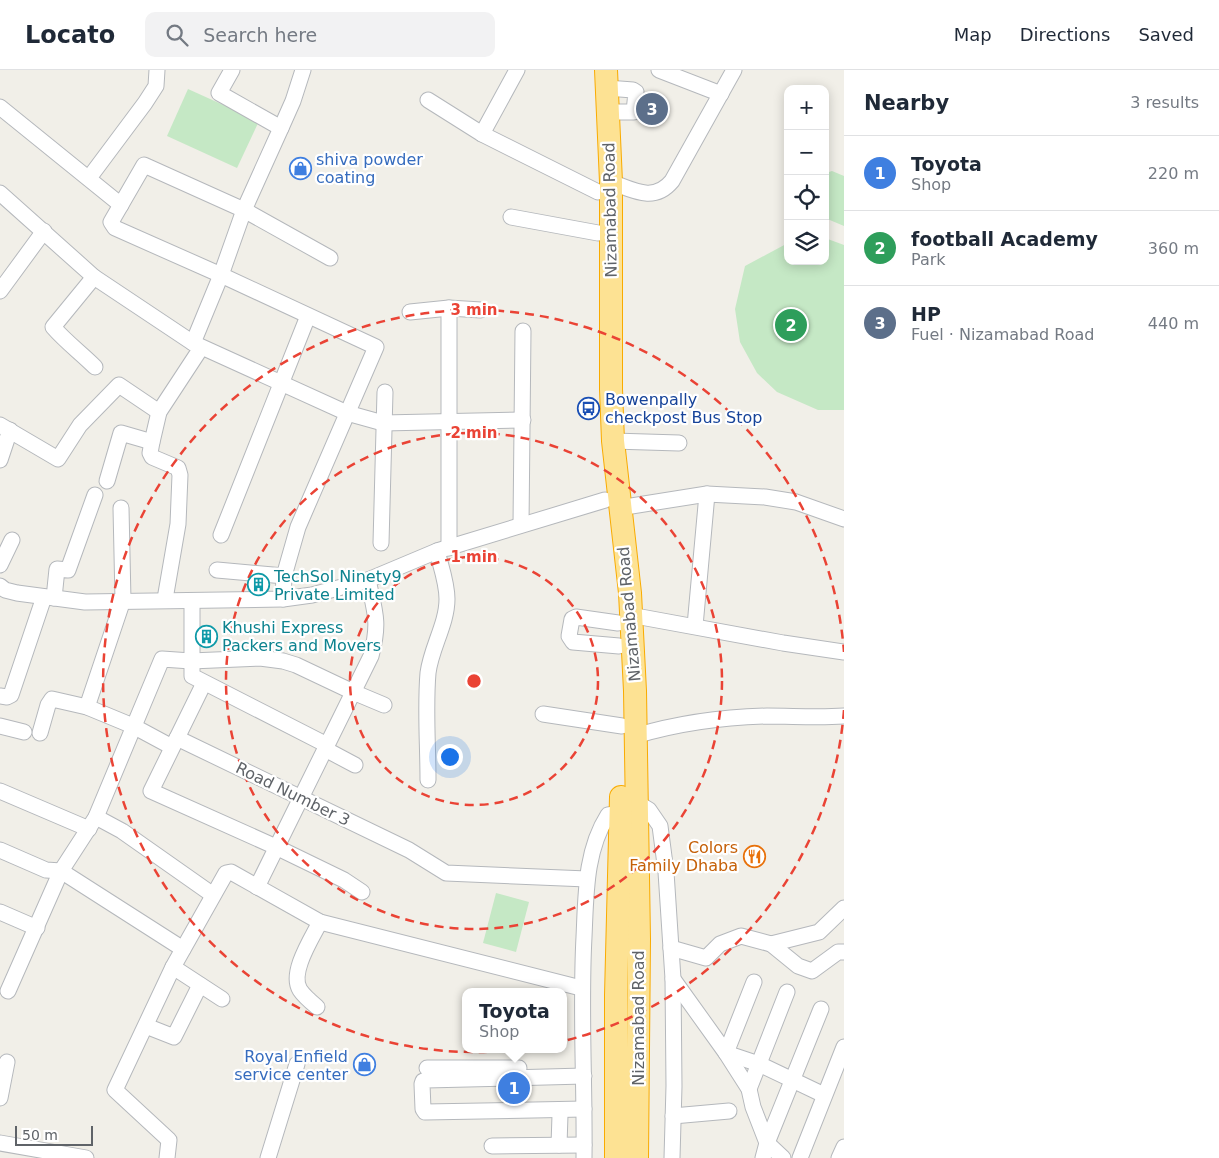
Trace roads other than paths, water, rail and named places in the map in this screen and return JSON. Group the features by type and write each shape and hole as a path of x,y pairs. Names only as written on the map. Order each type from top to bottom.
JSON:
{"highway":[{"name":"Nizamabad Road","path":"602,76 608,112 604,187 598,233 600,391 624,619 635,691 628,731"},
{"name":"Nizamabad Road","path":"602,76 613,441 612,504"},
{"name":"Nizamabad Road","path":"624,619 619,646 628,731 629,807 639,938 637,1158"},
{"name":"Nizamabad Road","path":"616,1158 616,995 629,807"}],"street":[{"path":"89,178 156,86 157,70"},
{"path":"232,70 219,93 281,128"},
{"path":"165,600 178,524 180,475 178,468 174,465 150,454 159,412 197,345 244,210 293,100 303,70"},
{"path":"482,134 517,70"},
{"path":"659,70 721,94"},
{"path":"428,100 482,134 604,187 649,194 658,193 665,189 672,181 734,70"},
{"path":"0,107 120,205"},
{"path":"283,599 284,576 298,527 376,347 115,228 111,222 144,165 244,210 330,258"},
{"path":"0,193 94,277 197,345 347,413 383,423 522,420"},
{"path":"511,217 598,233"},
{"path":"0,291 44,231"},
{"path":"94,277 53,327 66,342 80,352 95,367"},
{"path":"428,780 426,701 428,673 431,653 445,614 447,600 443,549 450,422 449,308"},
{"path":"410,312 449,308 481,310"},
{"path":"221,535 308,316"},
{"path":"521,526 522,331"},
{"path":"0,460 5,428 58,459 80,425 119,385 159,412"},
{"path":"382,543 385,392"},
{"path":"107,481 121,434 152,442"},
{"path":"613,441 679,443"},
{"path":"695,626 707,494"},
{"path":"2,592 85,602 283,599 312,595 368,580 443,549 521,526 612,504 707,494 765,497 796,502 844,519"},
{"path":"0,696 7,697 11,695 49,598 57,569 68,570 95,495"},
{"path":"87,707 123,600 121,508"},
{"path":"0,566 12,540"},
{"path":"217,570 284,576"},
{"path":"257,887 372,656 377,621 368,580"},
{"path":"192,601 192,676 326,747 355,765"},
{"path":"619,646 573,642 569,636 572,619 576,617 624,619 695,626 782,643 844,652"},
{"path":"8,991 61,871 92,823 162,659 191,661 260,658 278,660 296,665 384,705"},
{"path":"204,682 151,791 276,847 344,880 362,892"},
{"name":"Road Number 3","path":"40,733 52,699 87,707 301,799 409,850 446,873 587,879"},
{"path":"543,714 628,731 710,719 767,716 844,716"},
{"path":"0,726 24,732"},
{"path":"0,791 122,832 213,895"},
{"path":"492,1146 559,1145 584,1152 582,982 587,879 599,830 608,815 629,807 649,810 660,826 666,872 673,979 672,1158"},
{"path":"0,850 46,870 61,871 183,949"},
{"path":"167,1158 170,1140 115,1090 173,967 226,873 231,872 320,922 582,982"},
{"path":"771,944 819,932 844,908"},
{"path":"0,912 37,928"},
{"path":"317,1007 299,989 296,978 299,965 320,922"},
{"path":"671,948 706,958 720,944 741,936 771,944 798,966 812,972 838,952 844,952"},
{"path":"517,962 582,982"},
{"path":"173,967 222,998"},
{"path":"673,979 726,1053 749,1089 766,1151"},
{"path":"726,1053 754,982"},
{"path":"146,1026 174,1037 200,985"},
{"path":"749,1089 786,992"},
{"path":"766,1151 821,1009"},
{"path":"800,1158 844,1046"},
{"path":"726,1053 759,1064 824,1095"},
{"path":"0,1098 7,1062"},
{"path":"268,1158 297,1064"},
{"path":"427,1068 584,1072"},
{"path":"584,1072 426,1080 422,1084 423,1109 425,1112 584,1109"},
{"path":"673,1116 729,1110"},
{"path":"559,1145 560,1115"},
{"path":"0,1143 86,1158"},
{"path":"16,1146 28,1158"},
{"path":"840,1158 844,1146"},
{"path":"766,1151 783,1158"}],"place":[{"name":"HP","path":"652,109"},
{"name":"shiva powder coating","path":"300,168"},
{"name":"football Academy","path":"791,325"},
{"name":"Bowenpally checkpost Bus Stop","path":"589,408"},
{"name":"TechSol Ninety9 Private Limited","path":"258,585"},
{"name":"Khushi Express Packers and Movers","path":"206,636"},
{"name":"Colors Family Dhaba","path":"754,856"},
{"name":"Royal Enfield service center","path":"364,1065"},
{"name":"Toyota","path":"514,1088"}]}
